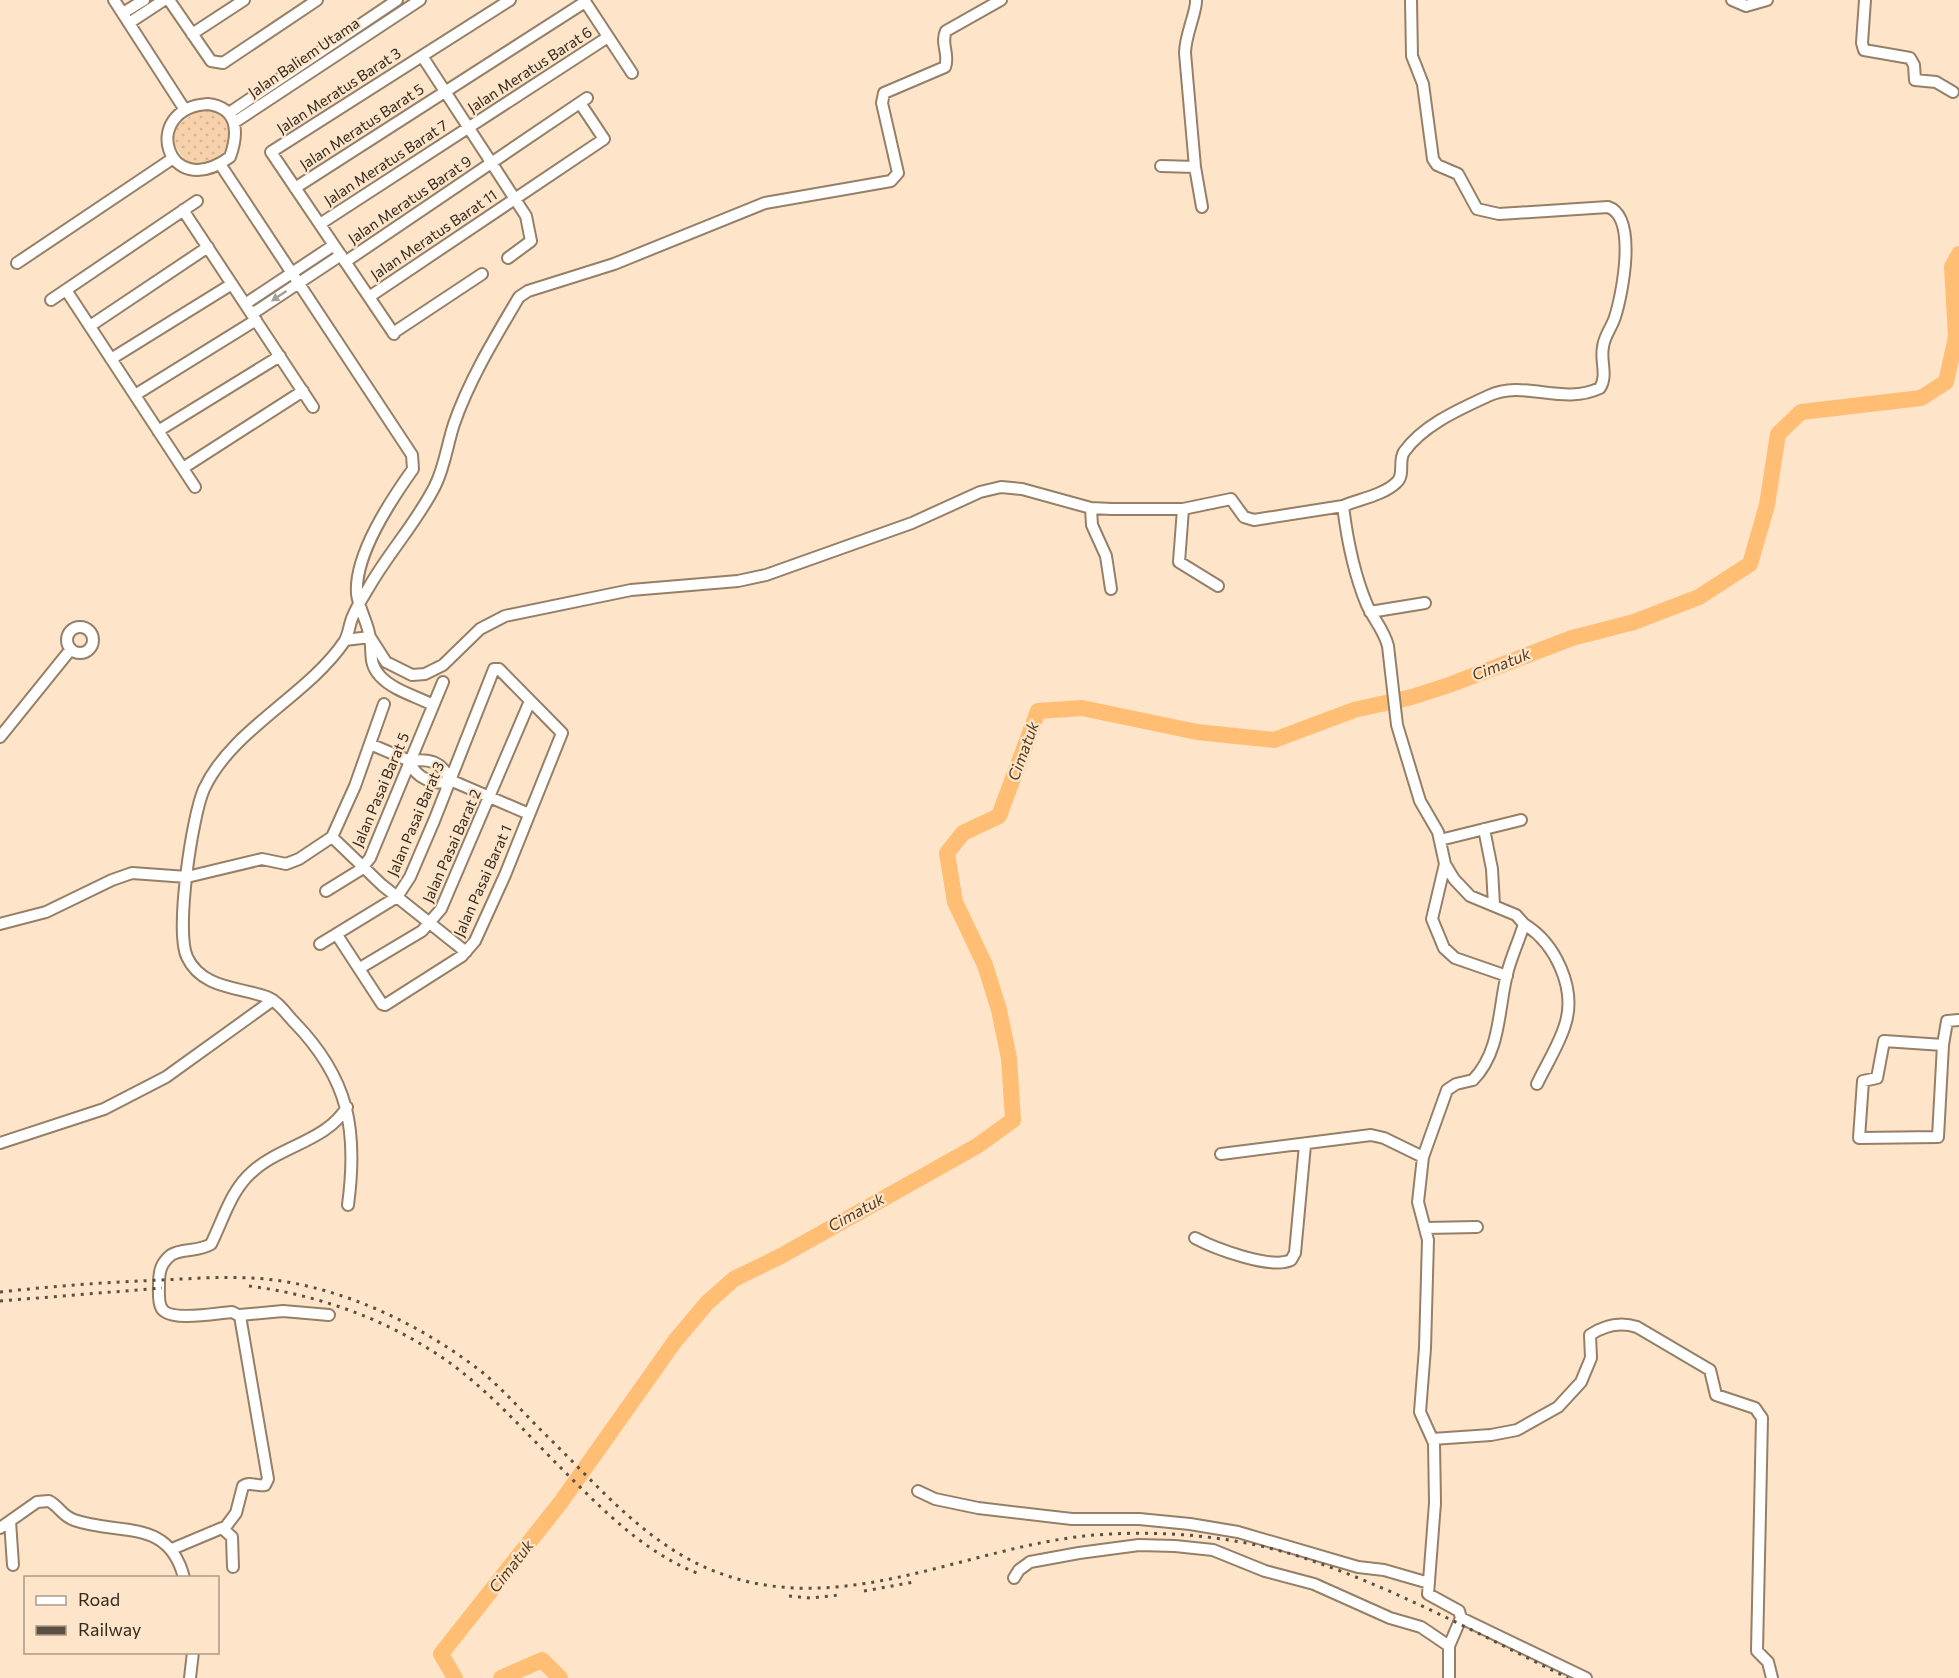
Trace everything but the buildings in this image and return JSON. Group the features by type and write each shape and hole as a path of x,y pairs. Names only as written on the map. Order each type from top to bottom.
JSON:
{"street":[{"path":"114,0 185,110"},
{"path":"126,18 144,0"},
{"path":"126,18 164,0"},
{"path":"170,0 192,34 216,64 223,63 317,0"},
{"path":"192,34 244,0"},
{"name":"Jalan Baliem Utama","path":"232,117 398,0"},
{"name":"Jalan Baliem Utama","path":"232,117 420,0"},
{"name":"Jalan Meratus Barat 3","path":"295,188 271,152 510,0"},
{"path":"348,1205 353,1156 347,1107 335,1078 313,1044 273,1000 216,984 202,975 190,962 183,935 187,877 200,799 212,775 244,739 345,640 359,605 389,553 421,511 436,484 464,400 519,297 528,291 614,264 765,203 891,181 898,173 882,103 884,93 945,67 947,61 943,40 946,31 1001,0"},
{"path":"1196,0 1196,7 1185,38 1195,166 1202,207"},
{"path":"220,164 415,462 413,469 392,499 361,561 357,583 359,605 370,637 386,662 406,673 422,675 443,665 480,629 505,616 631,590 738,581 766,575 912,524 990,489 1022,489 1091,508 1184,509 1231,499 1244,517 1254,520 1343,506 1395,484 1401,476 1402,455 1414,440 1441,420 1492,394 1513,388 1541,394 1584,395 1600,388 1605,376 1602,364 1603,345 1622,292 1626,263 1624,231 1618,214 1611,208 1487,213 1477,209 1458,174 1437,165 1430,149 1422,84 1412,56 1411,0"},
{"path":"1732,0 1746,6 1767,0"},
{"path":"1865,0 1862,44 1864,51 1910,58 1914,65 1915,80 1936,82 1953,92"},
{"path":"585,1 632,73"},
{"name":"Jalan Meratus Barat 5","path":"295,188 585,1"},
{"name":"Jalan Meratus Barat 6","path":"469,128 608,37"},
{"path":"422,56 526,216 531,241 508,258"},
{"name":"Jalan Meratus Barat 9","path":"135,395 254,317 299,283 343,258 492,163 583,101 604,139"},
{"path":"208,104 220,106 232,117 233,148 230,156 220,164 195,170 181,167 172,159 167,149 167,135 172,122 185,110 208,104"},
{"name":"Jalan Meratus Barat 7","path":"320,224 469,128"},
{"name":"Jalan Meratus Barat 11","path":"369,297 604,139"},
{"path":"17,263 172,159"},
{"path":"1161,166 1195,166"},
{"path":"295,188 394,333 482,274"},
{"path":"51,300 197,201"},
{"path":"183,210 313,407"},
{"path":"245,304 334,245"},
{"path":"90,326 208,247"},
{"path":"111,359 232,284"},
{"path":"66,290 195,487"},
{"path":"158,431 280,356"},
{"path":"183,468 303,391"},
{"path":"1343,506 1351,552 1370,612 1385,635 1397,725 1420,801 1438,831 1440,840 1445,864 1432,919 1444,948 1455,958 1507,975"},
{"path":"1091,508 1092,525 1106,556 1111,589"},
{"path":"1184,509 1179,562 1218,586"},
{"path":"1370,612 1425,603"},
{"path":"345,640 370,637"},
{"path":"370,637 370,658 380,676 395,688 433,705"},
{"path":"0,737 71,649"},
{"name":"Jalan Pasai Barat 3","path":"320,944 397,897 410,877 495,668 499,669 530,701"},
{"name":"Jalan Pasai Barat 5","path":"326,891 361,867 370,858 443,682"},
{"name":"Jalan Pasai Barat 1","path":"360,968 382,1004 385,1005 466,952 475,941 562,733 530,701"},
{"name":"Jalan Pasai Barat 2","path":"360,968 431,924 453,885 530,701"},
{"path":"0,924 46,912 112,880 132,873 187,877 262,860 291,863 332,837 384,704"},
{"path":"370,744 410,761 437,763 444,768 450,780"},
{"path":"410,761 412,769 424,778 440,782 450,780 529,814"},
{"path":"1440,840 1521,820"},
{"path":"1484,829 1492,869 1494,905"},
{"path":"332,837 361,867 466,952"},
{"path":"1445,864 1467,893 1516,915 1542,937 1553,952 1562,973 1568,1002 1565,1025 1537,1084"},
{"path":"1449,1678 1449,1646 1461,1618 1459,1611 1428,1594 1435,1503 1432,1439 1420,1413 1427,1304 1428,1240 1418,1208 1423,1156 1447,1090 1456,1084 1473,1080 1491,1049 1502,1015 1507,975 1524,924"},
{"path":"337,935 360,968"},
{"path":"0,1143 104,1109 166,1077 273,1000"},
{"path":"1943,1045 1884,1041 1876,1078 1863,1081 1859,1138 1938,1137 1943,1045 1947,1021 1959,1020"},
{"path":"329,1315 283,1311 240,1315 232,1312 177,1317 166,1314 161,1308 159,1272 163,1262 174,1253 203,1250 211,1244 237,1188 252,1172 275,1154 334,1124 347,1107"},
{"path":"1221,1154 1377,1136 1423,1156"},
{"path":"1195,1238 1224,1252 1274,1262 1291,1260 1294,1253 1305,1145"},
{"path":"1425,1228 1477,1227"},
{"path":"224,1529 236,1514 243,1486 265,1485 268,1479 240,1315"},
{"path":"1432,1439 1491,1436 1516,1430 1558,1407 1581,1382 1591,1358 1590,1335 1615,1323 1637,1327 1710,1370 1716,1395 1755,1408 1762,1418 1757,1651 1768,1662 1772,1678"},
{"path":"918,1491 935,1499 978,1508 1072,1519 1139,1519 1190,1524 1238,1533 1358,1567 1384,1570 1429,1583"},
{"path":"0,1528 37,1502 47,1500 70,1518 142,1532 159,1539 172,1549 183,1576"},
{"path":"10,1521 13,1565"},
{"path":"172,1549 218,1528 224,1529 232,1537 233,1567"},
{"path":"1014,1578 1019,1570 1030,1562 1079,1552 1147,1545 1213,1550 1265,1571 1334,1592 1389,1618 1421,1627 1449,1646"},
{"path":"1461,1618 1586,1678"},
{"path":"190,1678 193,1654"}],"shaded area":[{"path":"201,109 221,113 232,130 229,148 205,165 187,163 172,141 179,124"}],"waterway":[{"name":"Cimatuk","path":"455,1678 441,1654 561,1502 675,1341 707,1303 734,1279 781,1256 977,1146 1013,1120 1009,1058 999,1010 985,965 955,902 947,853 963,833 999,816 1038,711 1082,708 1197,732 1274,740 1354,710 1412,697 1449,685 1572,638 1634,622 1699,597 1750,564 1767,505 1778,434 1801,412 1921,398 1946,382 1956,337 1952,267 1959,254"},
{"name":"Cimatuk","path":"501,1678 542,1660 560,1678"}],"railway":[{"path":"0,1292 101,1283 237,1278 282,1281 362,1303 437,1340 482,1372 632,1519 678,1553 704,1567 731,1577 775,1586 819,1588 863,1584 1040,1543 1084,1536 1139,1533 1223,1539 1278,1550 1338,1570 1438,1614 1568,1678"},
{"path":"249,1286 296,1294 365,1316 429,1349 482,1389 626,1529 662,1555 702,1575"},
{"path":"0,1301 162,1288"},
{"path":"864,1591 914,1582"},
{"path":"789,1596 810,1598 840,1595"}]}
